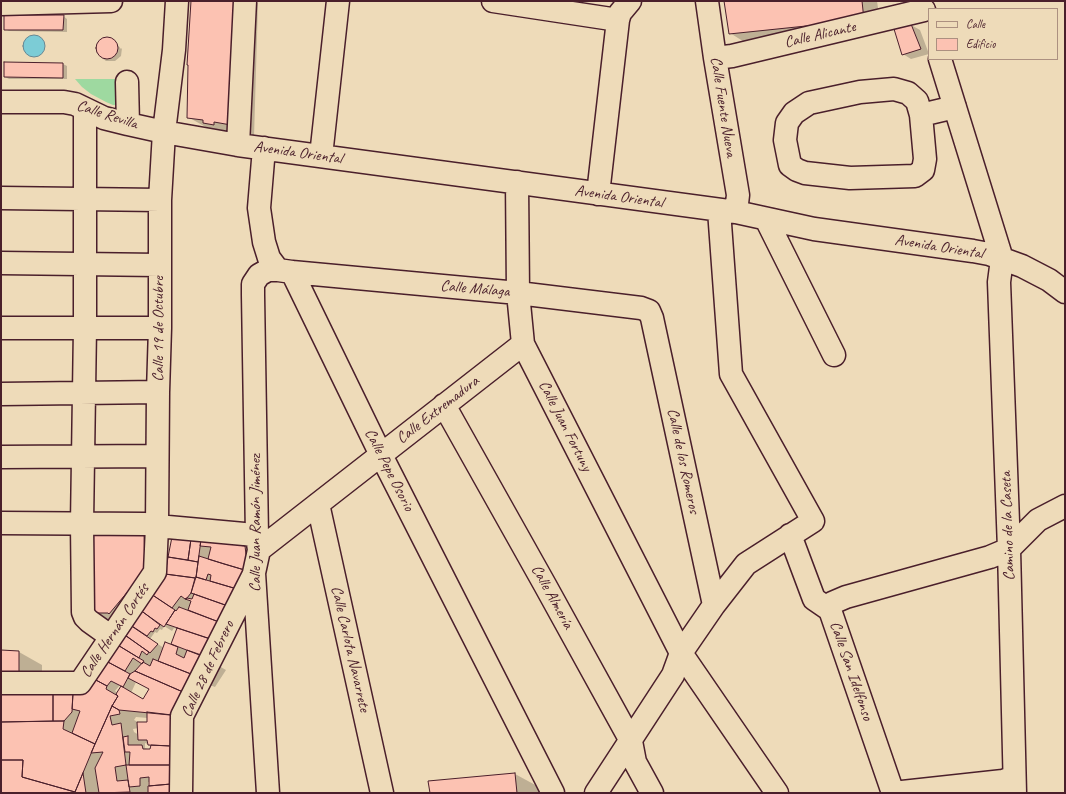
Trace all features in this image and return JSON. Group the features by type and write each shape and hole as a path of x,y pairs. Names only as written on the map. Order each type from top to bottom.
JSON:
{"street":[{"path":"1,4 111,1"},
{"name":"Calle 19 de Octubre","path":"157,526 160,200 164,132 174,50 177,1"},
{"path":"238,145 245,1"},
{"path":"321,156 338,1"},
{"path":"493,1 618,20"},
{"path":"598,194 618,20 620,13 630,1"},
{"name":"Calle Fuente Nueva","path":"708,1 715,58 738,195 727,211 731,374 813,521 790,535"},
{"name":"Calle Alicante","path":"715,58 732,56 925,12"},
{"path":"940,60 1002,259"},
{"path":"127,82 128,124"},
{"path":"894,89 908,93 916,101 921,115 925,159 923,170 915,176 850,178 805,172 797,170 790,165 785,140 787,122 794,113 809,103 860,92 894,89"},
{"name":"Calle Revilla","path":"1,102 64,102 75,104 104,118 164,132"},
{"path":"921,115 955,107"},
{"path":"85,109 85,327 82,524 83,612 89,621 110,636"},
{"name":"Avenida Oriental","path":"164,132 238,145 727,211 814,229 974,251 1022,266 1049,280 1065,292"},
{"name":"Calle Pepe Osorio","path":"264,148 259,208 264,242 269,258 285,271 381,455 553,793"},
{"name":"Calle Juan Fortuny","path":"517,182 518,293 523,344 681,652 777,793"},
{"path":"1,198 160,200"},
{"path":"766,218 834,355"},
{"name":"Camino de la Caseta","path":"1002,259 999,282 1009,549 1015,785"},
{"path":"1,263 159,265"},
{"name":"Calle Juan Ramón Jiménez","path":"268,793 254,573 258,543 252,294 254,284 259,275 268,270 285,271"},
{"name":"Calle Málaga","path":"285,271 518,293 641,308 649,311 652,318"},
{"name":"Calle de los Romeros","path":"652,318 714,605"},
{"path":"1,328 160,328"},
{"name":"Calle Extremadura","path":"258,543 318,504 523,344"},
{"path":"1,394 158,392"},
{"name":"Calle Almería","path":"444,405 631,741 635,762 652,793"},
{"path":"1,457 157,456"},
{"name":"Calle Carlota Navarrete","path":"318,504 382,793"},
{"path":"830,610 832,602 990,557 1009,549 1038,520 1065,506"},
{"path":"1,523 145,524 244,534 258,543"},
{"name":"Calle Hernán Cortés","path":"1,683 80,682 155,572 157,526"},
{"path":"596,793 673,676 681,652 714,605 746,564 790,535"},
{"name":"Calle San Idelfonso","path":"790,535 814,599 830,610 893,793"},
{"name":"Calle 28 de Febrero","path":"181,793 182,716 254,573"},
{"path":"893,793 1003,781 1015,785"}],"green space":[{"path":"75,79 120,79 117,105 113,105 91,94"}],"water":[{"path":"34,35 42,38 45,46 42,54 34,57 26,54 23,46 26,38"}],"building":[{"path":"191,1 235,1 231,125 214,122 214,125 203,123 203,120 187,118 187,65"},
{"path":"724,1 862,1 864,20 729,34"},
{"path":"4,15 64,15 63,30 4,30"},
{"path":"911,24 921,49 902,55 894,29"},
{"path":"103,37 111,37 118,44 118,52 111,59 103,59 96,52 96,44"},
{"path":"4,62 63,63 63,78 4,77"},
{"path":"144,533 145,571 109,614 92,613 92,534"},
{"path":"172,537 191,539 188,560 168,557"},
{"path":"191,539 201,540 198,562 188,560"},
{"path":"201,539 245,546 248,571 208,559 211,547 200,546"},
{"path":"199,556 248,571 237,589 210,581 211,575 208,574 206,580 196,577"},
{"path":"168,557 198,562 196,578 165,574"},
{"path":"165,574 195,578 191,593 185,599 181,596 172,608 151,594"},
{"path":"196,577 237,589 228,606 191,593"},
{"path":"151,594 175,610 164,627 140,610"},
{"path":"194,594 228,606 219,622 188,610 191,601 185,599 192,599"},
{"path":"179,607 219,622 210,639 166,624 175,610 176,611"},
{"path":"139,609 160,625 157,629 155,628 153,632 151,631 147,636 129,624"},
{"path":"127,623 158,644 150,653 121,632"},
{"path":"177,628 211,639 202,656 171,644"},
{"path":"123,634 149,652 147,655 142,651 139,658 116,644"},
{"path":"165,642 178,647 176,654 184,658 187,650 204,656 191,674 158,661"},
{"path":"116,644 144,661 142,664 133,658 125,671 106,661"},
{"path":"1,650 19,651 19,674 1,673"},
{"path":"153,659 191,674 183,692 135,671 143,662 150,666"},
{"path":"106,661 130,674 123,687 111,681 107,686 94,679"},
{"path":"135,671 183,692 170,715 119,710 112,706 118,696 116,694 121,686 143,699 149,689 128,678 130,674"},
{"path":"94,679 107,686 106,689 118,696 95,744 72,733 80,711 72,709 73,693 84,693"},
{"path":"1,693 53,693 53,721 1,722"},
{"path":"53,693 73,693 72,712 64,721 53,721"},
{"path":"112,706 119,710 120,714 110,716 112,725 121,723 126,765 115,767 117,781 128,780 130,792 99,793 95,768 103,752 91,753"},
{"path":"147,712 172,715 171,746 148,745 147,740 138,740 137,722 147,722"},
{"path":"64,721 63,729 95,744 75,792 22,777 23,760 1,760 1,722"},
{"path":"128,736 128,745 142,745 143,749 150,749 151,745 171,746 171,765 129,765 130,752 125,752 123,737"},
{"path":"1,760 23,760 22,777 75,792 1,793"},
{"path":"126,765 171,765 171,784 149,786 149,777 140,778 140,786 129,787"},
{"path":"83,773 86,793 74,793 75,792"},
{"path":"515,773 517,793 430,793 428,781"},
{"path":"171,784 171,793 148,793 148,786"}]}
